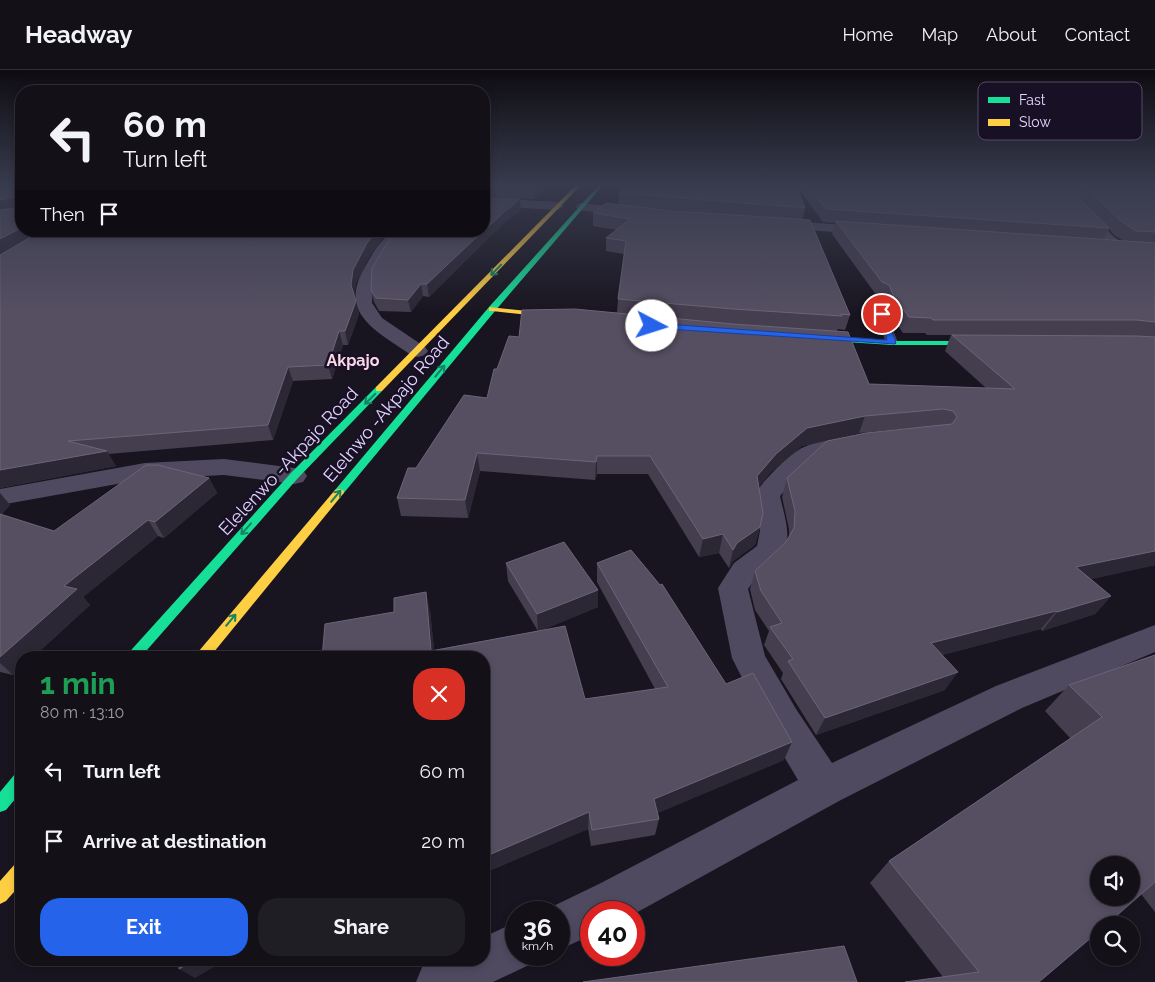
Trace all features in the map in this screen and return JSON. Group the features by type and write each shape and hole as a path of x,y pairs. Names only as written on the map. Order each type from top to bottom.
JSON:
{"main road":[{"name":"Elelenwo -Akpajo Road","path":"137,651 294,476 537,228"},
{"name":"Elelnwo -Akpajo Road","path":"206,651 492,309 564,228"},
{"path":"492,309 566,317"},
{"path":"807,337 892,343 1000,343"},
{"path":"0,804 15,787"},
{"path":"0,896 15,877"}],"street":[{"path":"819,228 890,232"},
{"path":"1097,228 1108,239 1125,250"},
{"path":"395,237 387,242 365,280 363,304 374,322 418,351"},
{"path":"1095,248 1140,251"},
{"path":"825,787 783,721 749,658 733,588 744,571 770,551 774,531 767,495 781,479 812,452 878,440"},
{"path":"0,497 145,471 224,467 294,476"},
{"path":"570,922 615,900 825,787 1009,697 1155,638"},
{"path":"490,958 505,951"},
{"path":"440,982 474,966"}],"lane":[{"path":"877,300 892,343"}],"building":[{"path":"0,228 15,228 15,231 0,239"},
{"path":"619,228 813,228 850,315 733,309 618,299 626,241 606,238"},
{"path":"841,228 931,228 1155,243 1155,322 1137,320 933,320 931,318 909,317 894,297 889,285 882,282"},
{"path":"1131,228 1155,228 1155,232 1136,231"},
{"path":"31,237 372,237 353,270 351,285 356,301 345,331 339,331 328,365 288,367 268,425 68,441 107,451 0,470 0,255"},
{"path":"391,237 477,237 427,284 421,284 408,300 376,298 371,290 372,268"},
{"path":"575,309 733,324 848,332 869,384 1015,389 952,335 1155,337 1155,551 1076,567 1111,596 1057,612 931,643 958,672 825,718 788,661 793,659 770,627 782,623 761,591 755,571 786,542 794,528 795,511 787,478 827,441 866,433 952,424 957,417 953,411 943,409 865,416 807,428 776,454 757,476 763,513 760,527 737,543 733,550 723,534 703,539 650,456 597,456 596,462 477,453 465,500 397,498 408,468 416,468 464,395 487,398 494,369 497,369 509,336 519,337 522,310"},
{"path":"146,465 158,465 209,478 155,522 148,520 64,586 77,589 0,657 0,514 54,531"},
{"path":"564,542 598,590 537,614 506,563"},
{"path":"631,550 660,585 662,584 726,684 753,673 792,742 654,799 659,819 592,830 589,812 490,854 490,651 431,651 565,626 585,699 668,687 597,563"},
{"path":"426,592 431,651 323,651 325,624 394,612 394,598"},
{"path":"1155,655 1155,882 1140,895 1140,856 1090,856 1090,906 1128,906 1116,916 1090,916 1090,939 1039,982 905,982 979,972 889,861 1102,717 1069,685"},
{"path":"844,946 857,982 583,982"}],"traffic: fast":[{"path":"339,492 492,309 564,228"},
{"path":"814,338 892,343 986,343"},
{"path":"137,651 294,476 379,389"},
{"path":"0,804 15,787"}],"traffic: slow":[{"path":"379,389 537,228"},
{"path":"492,309 557,316"},
{"path":"206,651 339,492"},
{"path":"0,895 15,877"}],"district":[{"name":"Akpajo","path":"353,360"}],"route":[{"path":"652,326 892,343 882,314"}]}
